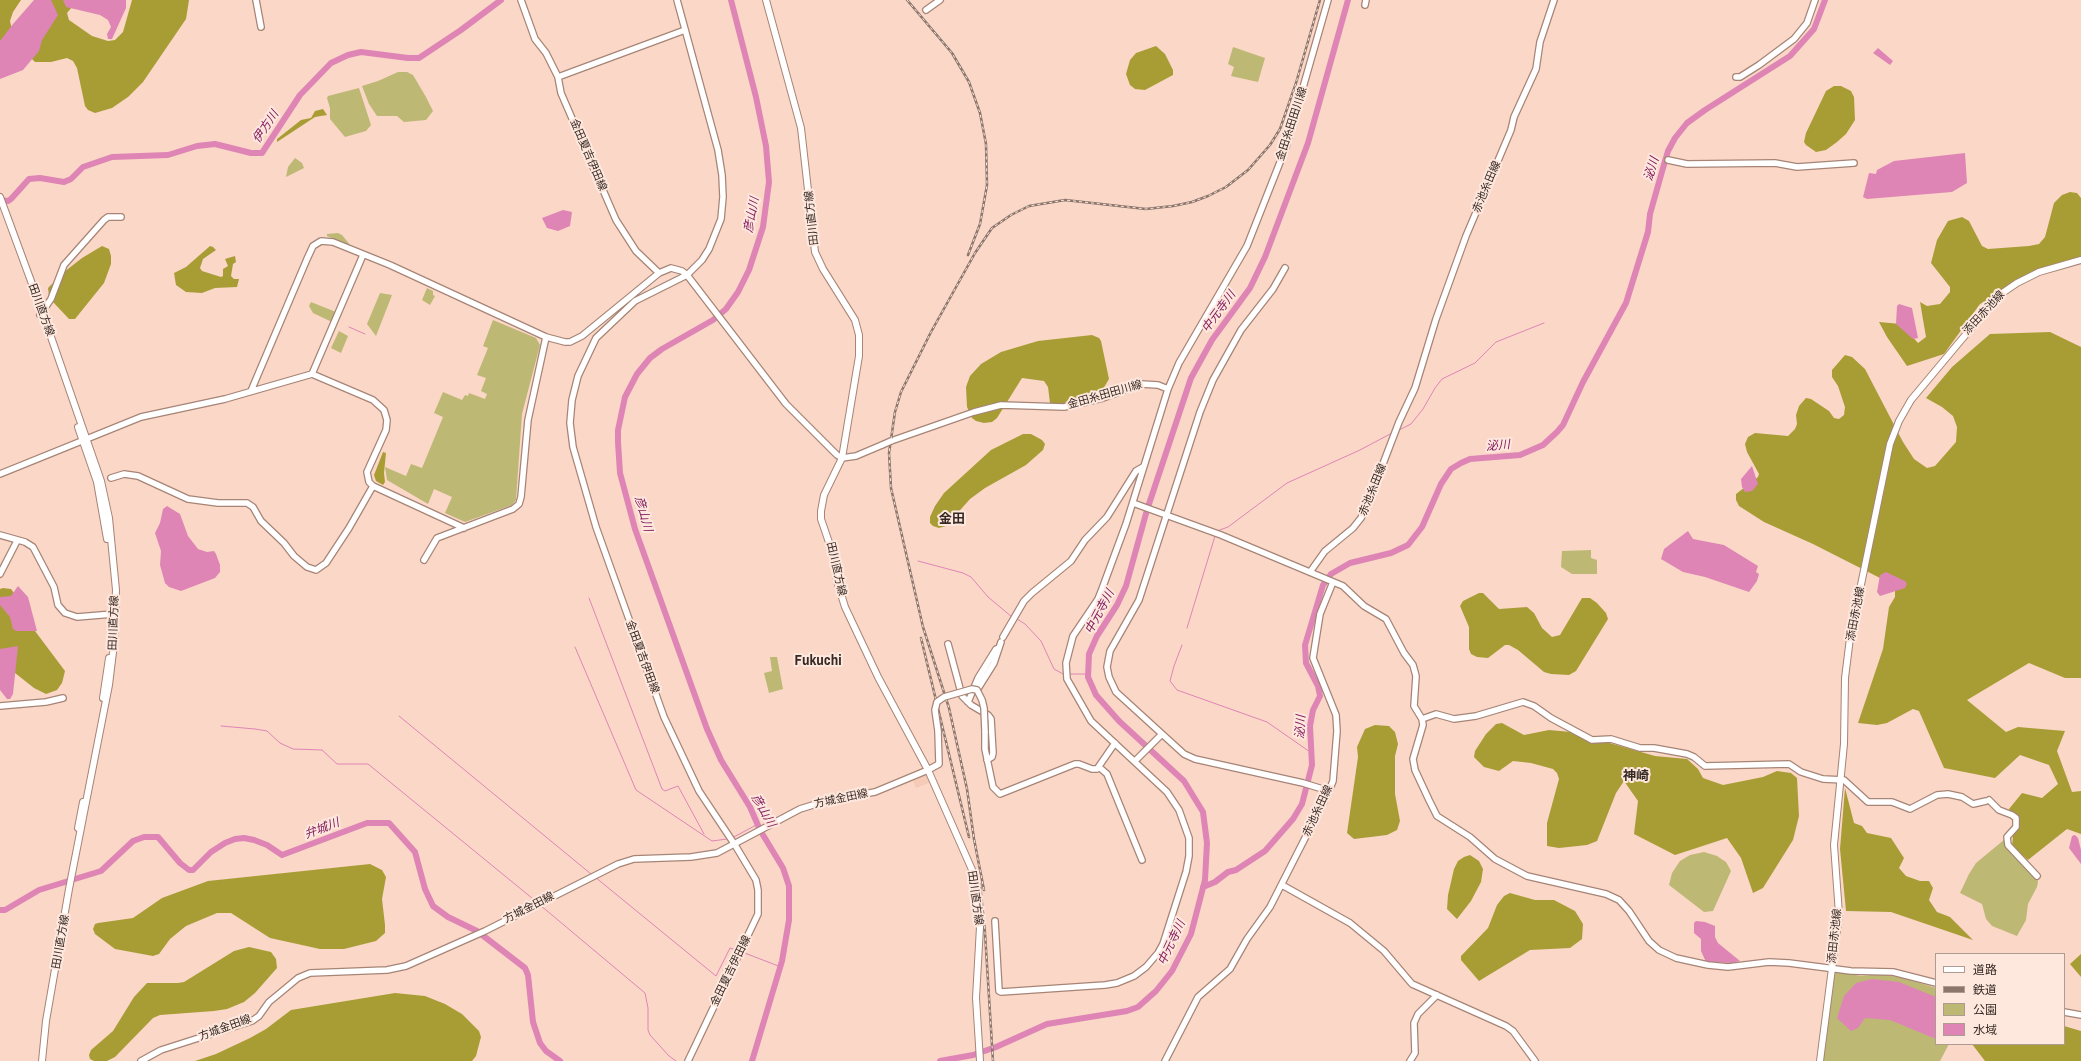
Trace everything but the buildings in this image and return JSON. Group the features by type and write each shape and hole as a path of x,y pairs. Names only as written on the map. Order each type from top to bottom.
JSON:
{"main road":[{"name":"田川直方線","path":"766,0 801,128 815,252 855,320 859,335 859,356 842,458 824,495 821,519 835,560 840,594 865,651 928,770 973,872 980,927 977,1003 980,1061"},
{"name":"田川直方線","path":"0,197 2,209 101,481 109,518 114,569 116,613 109,685 43,1017 38,1061"},
{"name":"添田赤池線","path":"1820,1061 1839,914 1834,845 1844,744 1845,678 1850,638 1890,444 1899,421 1911,400 1998,296 2017,282 2039,272 2081,260"},
{"name":"田川直方線","path":"73,868 99,722 110,646 112,614 111,570 102,507 85,439"},
{"name":"田川直方線","path":"42,1061 46,1021 68,889"}],"street":[{"path":"256,0 261,27"},
{"name":"金田夏吉伊田線","path":"521,0 535,39 546,53 558,77 561,93 616,220 636,251 659,273"},
{"name":"金田夏吉伊田線","path":"677,0 718,150 722,174 723,197 721,219 715,238 702,260 688,277 636,301 596,338 578,376 572,400 570,423 573,447 596,527 664,717 699,791 736,844 756,880 758,914 688,1061"},
{"path":"926,10 940,0"},
{"name":"金田糸田田川線","path":"842,458 856,456 882,444 974,412 1001,405 1064,407 1103,398 1141,384 1158,385 1168,389 1186,348 1247,246 1286,147 1328,0"},
{"name":"赤池糸田線","path":"1310,572 1325,551 1354,528 1362,518 1399,422 1415,388 1436,319 1466,236 1511,130 1514,117 1536,70 1540,42 1554,0"},
{"path":"1736,77 1740,77 1760,65 1794,39 1807,24 1815,0"},
{"path":"558,77 685,30"},
{"path":"1668,160 1688,164 1775,163 1797,167 1854,164"},
{"path":"41,313 51,299 64,265 104,220 108,217 121,217"},
{"path":"251,391 313,246 321,241 328,241 409,273 437,289 546,338 565,342 576,339 659,273 671,268 682,271 688,277 786,404 837,455 842,458"},
{"path":"312,374 363,254"},
{"path":"1285,268 1273,289 1241,330 1221,364 1200,412 1139,600 1110,651 1107,667 1109,677 1116,692 1161,735 1184,754 1195,759 1303,783 1329,791"},
{"path":"424,560 437,538 513,509 520,502 528,420 546,338"},
{"path":"0,474 141,417 251,391 312,374 373,400 384,410 387,420 386,430 367,472 367,478 373,486 464,528"},
{"path":"995,921 999,991 1001,992 1105,985 1134,976 1146,967 1158,953 1163,944 1186,872 1189,856 1189,838 1174,801 1136,761 1095,726 1067,679 1066,663 1073,636 1098,599 1132,503 1168,389"},
{"path":"977,690 991,668 1001,643 1024,601 1071,561 1085,540 1107,517 1136,471 1143,467"},
{"path":"111,478 124,474 138,476 188,499 218,503 247,503 253,507 261,521 284,543 294,556 307,567 316,570 326,563 353,522 373,486"},
{"path":"1132,503 1166,514 1321,576 1347,590 1364,606 1386,618 1404,652 1413,665 1416,676 1414,706 1422,719 1423,726 1413,759 1415,770 1438,816 1470,837 1495,859 1527,876 1606,894 1619,900 1649,941 1658,950 1676,958 1708,965 1728,967 1769,962 1788,963 1832,970 1893,972 1935,983"},
{"path":"0,535 17,542 24,542 33,547 54,587 58,605 65,613 77,617 112,614"},
{"path":"0,574 17,542"},
{"name":"赤池糸田線","path":"1165,1061 1198,997 1230,969 1243,945 1270,907 1333,781 1337,731 1336,715 1313,658 1320,614 1332,581"},
{"path":"968,702 978,678 1001,643"},
{"path":"948,644 962,696 968,702 988,715 991,720 993,753 992,757 987,760"},
{"path":"928,770 940,764 940,742 934,710 937,702 944,697 972,689 977,690"},
{"path":"977,690 984,708 985,749 987,760 994,788 1000,794 1075,764 1095,769 1099,767 1115,743"},
{"path":"0,706 63,698"},
{"path":"1422,719 1436,714 1454,719 1523,702 1534,706 1551,718 1592,740 1611,739 1640,748 1654,748 1687,754 1694,757 1705,766 1789,764 1801,772 1823,779 1844,780 1868,802 1892,802 1908,809 1912,809 1937,795 1948,794 1962,797 1973,804 1987,800 1999,810 2016,818 2016,827 2007,837 2008,845 2037,876"},
{"path":"1136,761 1161,735"},
{"path":"1099,767 1107,774 1142,860"},
{"name":"方城金田線","path":"140,1061 161,1050 252,1021 259,1016 269,1002 298,978 310,973 387,970 406,966 485,931 618,864 634,859 708,855 736,844 797,810 829,800 874,792 928,770"},
{"path":"1282,885 1350,923 1384,952 1412,984 1506,1026 1512,1031 1535,1061"},
{"path":"1410,1061 1414,1053 1414,1023 1418,1014 1436,995"},
{"path":"2065,1012 2081,1015"}],"shaded area":[{"path":"0,0 21,0 13,12 10,21 15,43 0,72"},
{"path":"41,0 78,0 67,13 69,20 92,36 108,41 115,40 123,32 132,0 189,0 186,19 143,82 128,97 112,108 95,113 88,110 85,106 77,68 73,61 67,58 51,62 35,62 29,56"},
{"path":"1156,46 1165,54 1173,70 1173,75 1145,90 1135,89 1130,85 1126,74 1130,60 1136,53"},
{"path":"1834,86 1841,86 1851,91 1854,97 1855,120 1846,134 1837,142 1826,150 1816,152 1804,142 1806,133 1826,91"},
{"path":"323,109 327,115 315,117 277,142 277,139 301,120 311,118 315,111"},
{"path":"2070,192 2077,193 2081,198 2081,260 2055,268 1980,304 1944,354 1907,366 1887,337 1879,322 1901,324 1918,343 1926,337 1920,302 1927,306 1940,304 1950,292 1950,287 1931,263 1937,240 1948,221 1962,217 1969,221 1982,246 1988,249 2039,244 2045,237 2054,203 2062,195"},
{"path":"102,246 109,249 111,256 111,264 104,283 75,319 69,319 53,302 49,296 48,288 64,272 82,258"},
{"path":"210,246 216,250 203,259 200,268 202,271 221,277 223,276 223,269 228,266 225,259 235,256 236,262 233,264 231,276 234,279 239,279 237,287 215,288 202,293 186,292 176,285 174,273 186,267"},
{"path":"2050,332 2081,347 2081,678 2065,678 2029,663 1967,700 2006,732 2018,727 2065,731 2057,751 2072,792 2081,791 2081,834 2067,829 2028,860 2012,846 2014,826 2009,809 2022,793 2042,798 2058,784 2049,765 2020,755 1995,778 1944,768 1919,711 1913,709 1887,723 1877,725 1858,723 1883,649 1889,607 1895,597 1895,591 1882,579 1813,544 1764,522 1739,506 1736,500 1736,494 1758,477 1759,474 1747,452 1745,444 1748,437 1755,433 1788,436 1795,429 1797,424 1796,415 1799,406 1806,398 1811,399 1829,411 1834,418 1839,419 1844,415 1845,407 1838,386 1832,377 1832,370 1845,355 1852,357 1865,369 1903,442 1914,459 1927,468 1935,466 1956,442 1957,427 1953,416 1942,407 1926,398 1952,367 1990,334"},
{"path":"1092,335 1099,338 1101,341 1109,379 1103,389 1056,406 1050,403 1048,387 1044,381 1022,378 997,418 992,422 984,423 976,421 972,418 967,407 966,387 970,376 981,364 1001,352 1038,341"},
{"path":"1023,434 1031,434 1042,440 1045,444 1043,450 1026,465 985,488 970,499 946,526 939,528 930,523 930,517 935,506 944,493 991,450"},
{"path":"383,452 386,453 384,473 385,482 383,485 376,481 374,475"},
{"path":"0,589 11,589 14,593 35,631 65,671 62,683 57,690 46,694 34,688 10,669 0,654"},
{"path":"1479,593 1483,593 1499,609 1527,607 1534,613 1542,628 1552,637 1560,635 1582,598 1590,598 1597,603 1606,613 1608,619 1576,671 1569,675 1551,674 1544,672 1518,650 1509,645 1505,645 1488,658 1477,657 1471,654 1469,649 1469,627 1460,606 1463,601"},
{"path":"1502,723 1524,735 1549,730 1571,732 1655,756 1687,759 1698,769 1703,778 1723,785 1763,777 1777,771 1791,773 1797,778 1799,816 1793,840 1763,888 1753,893 1741,858 1727,838 1675,855 1634,834 1638,801 1624,781 1616,793 1597,841 1587,845 1559,848 1547,846 1547,823 1559,779 1557,773 1553,769 1531,763 1513,761 1499,771 1484,767 1474,757 1475,751 1486,734 1496,724"},
{"path":"1375,725 1389,726 1395,732 1398,744 1395,756 1395,794 1400,821 1397,830 1387,835 1354,839 1347,833 1358,757 1357,747 1365,729"},
{"path":"927,773 931,782 916,788 912,778"},
{"path":"1845,788 1854,823 1862,826 1867,833 1891,838 1904,858 1899,868 1906,876 1920,881 1929,881 1933,888 1929,900 1937,912 1950,917 1973,940 1891,912 1846,911 1840,849"},
{"path":"1470,855 1479,861 1483,869 1481,882 1471,901 1457,919 1447,909 1448,895 1454,869 1458,861"},
{"path":"370,864 382,870 386,877 382,899 385,933 376,941 344,949 320,949 270,938 231,913 217,913 186,926 170,939 159,954 153,956 115,949 95,934 93,929 95,924 98,923 133,918 162,898 208,881"},
{"path":"1510,893 1535,900 1554,900 1575,911 1583,924 1582,939 1570,948 1530,950 1479,981 1461,960 1461,956 1488,928 1497,905 1504,896"},
{"path":"249,947 271,952 276,959 277,968 255,993 244,1002 227,1009 160,1015 153,1018 115,1057 107,1061 94,1061 90,1059 89,1055 91,1050 113,1031 134,997 147,983 184,982 234,951"},
{"path":"2081,954 2081,977 2070,964"},
{"path":"395,993 425,996 445,1004 462,1014 479,1031 481,1037 476,1056 472,1061 195,1061 216,1054 250,1038 266,1029 291,1010"},
{"path":"2065,1026 2081,1031 2081,1061 1985,1061 1973,1045 2065,1045"}],"green space":[{"path":"1233,47 1265,58 1258,82 1231,76 1234,67 1228,64"},
{"path":"398,72 407,72 413,75 426,97 433,111 426,120 404,122 397,116 377,116 369,104 362,86"},
{"path":"359,88 371,125 366,131 345,137 330,119 330,108 327,98 328,96"},
{"path":"295,158 302,163 304,168 286,177 288,167"},
{"path":"338,233 342,235 351,246 327,236 327,234"},
{"path":"427,288 433,291 433,295 435,296 430,305 422,300"},
{"path":"380,293 392,295 376,336 367,324"},
{"path":"311,302 336,312 332,322 313,313 309,306"},
{"path":"493,320 536,338 540,345 522,414 516,500 512,505 465,522 445,513 452,497 434,489 428,504 387,480 385,467 406,476 411,464 422,468 443,417 434,413 443,392 462,400 465,395 468,396 469,393 485,399 487,394 481,391 486,378 477,375 488,348 483,346"},
{"path":"339,331 348,336 341,353 331,348"},
{"path":"1591,550 1591,558 1597,560 1597,574 1572,574 1561,567 1562,551"},
{"path":"770,657 777,657 783,689 769,693 764,673 772,671"},
{"path":"2005,839 2037,876 2038,882 2028,904 2026,920 2017,936 1992,926 1986,919 1982,904 1960,893 1976,863"},
{"path":"1704,852 1717,856 1726,862 1731,871 1713,911 1704,912 1669,885 1672,873 1680,861 1690,855"},
{"path":"1834,971 1861,976 1881,974 1903,978 1935,988 1935,1045 1948,1045 1940,1061 1823,1061"}],"water":[{"path":"34,0 51,0 58,15 42,40 39,51 23,70 0,79 0,41"},
{"path":"63,0 126,0 126,8 112,39 108,39 107,34 111,27 108,20 100,15 66,7"},
{"path":"1878,48 1893,61 1890,65 1873,53"},
{"path":"1965,153 1967,183 1952,192 1867,199 1863,197 1869,173 1876,174 1877,170 1894,161"},
{"path":"563,210 572,212 570,226 558,231 547,228 542,218"},
{"path":"1899,304 1912,308 1918,338 1913,339 1896,324 1897,306"},
{"path":"1752,466 1758,484 1752,491 1745,492 1742,487 1741,479"},
{"path":"167,506 180,514 188,536 198,549 207,552 214,551 216,554 220,565 220,572 215,578 181,591 169,587 165,583 160,565 161,551 155,533 160,523 163,509"},
{"path":"1688,531 1693,539 1724,545 1758,566 1756,572 1759,574 1757,581 1749,592 1705,577 1683,572 1661,559 1664,549"},
{"path":"1886,572 1905,581 1907,584 1905,588 1880,596 1877,592 1880,575"},
{"path":"18,586 28,597 37,631 16,631 13,629 10,617 0,605 0,597 11,596"},
{"path":"18,646 13,694 10,699 7,699 0,690 0,649"},
{"path":"2075,835 2078,838 2081,850 2081,864 2069,848 2072,836"},
{"path":"1696,921 1705,922 1715,926 1715,937 1718,943 1740,961 1732,963 1706,962 1701,951 1701,939 1694,933 1694,923"},
{"path":"1872,979 1899,982 1935,997 1935,1039 1890,1020 1865,1018 1858,1028 1851,1031 1837,1018 1844,996 1856,983"}],"waterway":[{"name":"伊方川","path":"0,200 8,201 11,199 29,179 40,178 64,182 71,179 83,167 112,157 168,155 197,146 215,144 251,153 262,153 300,95 331,63 348,55 361,52 419,58 461,30 501,0"},
{"name":"彦山川","path":"731,0 756,97 766,146 769,182 763,227 749,270 738,292 726,309 713,320 662,349 650,358 637,374 625,397 618,430 618,442 620,473 635,529 707,729 721,760 750,807 760,830 783,868 789,886 789,920 782,961 752,1061"},
{"name":"中元寺川","path":"940,1061 973,1055 996,1047 1047,1024 1127,1011 1138,1007 1156,991 1172,971 1191,934 1205,880 1207,843 1203,812 1184,781 1119,721 1096,695 1088,677 1089,654 1097,636 1117,605 1126,586 1147,510 1191,378 1212,340 1250,288 1265,257 1308,143 1348,0"},
{"name":"泌川","path":"1203,887 1215,882 1228,872 1236,870 1265,851 1293,819 1302,804 1312,765 1310,726 1313,710 1320,696 1318,686 1306,663 1305,645 1323,585 1331,574 1350,563 1391,553 1408,545 1422,527 1441,484 1451,469 1470,459 1520,455 1543,445 1557,432 1563,425 1583,382 1626,303 1648,232 1650,214 1668,151 1675,138 1687,123 1705,110 1790,56 1814,29 1825,0"},
{"path":"1399,430 1411,424 1423,409 1442,379 1475,363 1496,342 1544,323"},
{"path":"349,327 365,334"},
{"path":"1217,531 1228,527 1287,483 1360,450 1392,433"},
{"path":"1187,628 1215,536"},
{"path":"918,561 963,573 971,577 988,597 1012,617"},
{"path":"589,598 662,789 665,791 678,786 704,834"},
{"path":"1017,619 1025,624 1041,641 1054,669 1063,674"},
{"path":"1182,645 1170,681 1177,690 1267,722 1313,754"},
{"path":"575,647 636,790 712,841 727,839"},
{"path":"1069,674 1088,674"},
{"path":"399,716 591,874"},
{"path":"221,726 267,731 280,743 293,749 322,750 337,764 368,764 538,903"},
{"name":"弁城川","path":"0,910 5,910 39,890 101,871 133,841 144,837 158,837 180,863 189,870 193,870 211,852 225,843 235,839 244,838 254,840 267,845 282,855 367,823 389,823 415,852 425,889 433,906 448,917 477,931 525,968 528,975 533,1022 540,1043 546,1051 560,1061"},
{"path":"732,838 758,824"},
{"path":"595,877 716,976 730,948 739,951"},
{"path":"540,905 645,993 648,1008 648,1030 650,1035 669,1056 676,1061"},
{"path":"742,952 781,967"}],"railway":[{"path":"907,0 952,53 969,82 980,113 986,144 987,185 980,224 968,255"},
{"path":"984,890 974,839 967,789 949,708 923,627 891,488 889,453 895,412 901,392 931,332 975,253 992,228 1011,215 1029,206 1065,200 1146,209 1173,206 1192,202 1208,196 1226,187 1248,170 1270,145 1280,129 1296,83 1320,0"},
{"path":"921,638 969,837"},
{"path":"980,884 985,933 993,1061"}],"district":[{"name":"金田","path":"952,520"},
{"name":"Fukuchi","path":"818,661"},
{"name":"神崎","path":"1636,777"}]}
